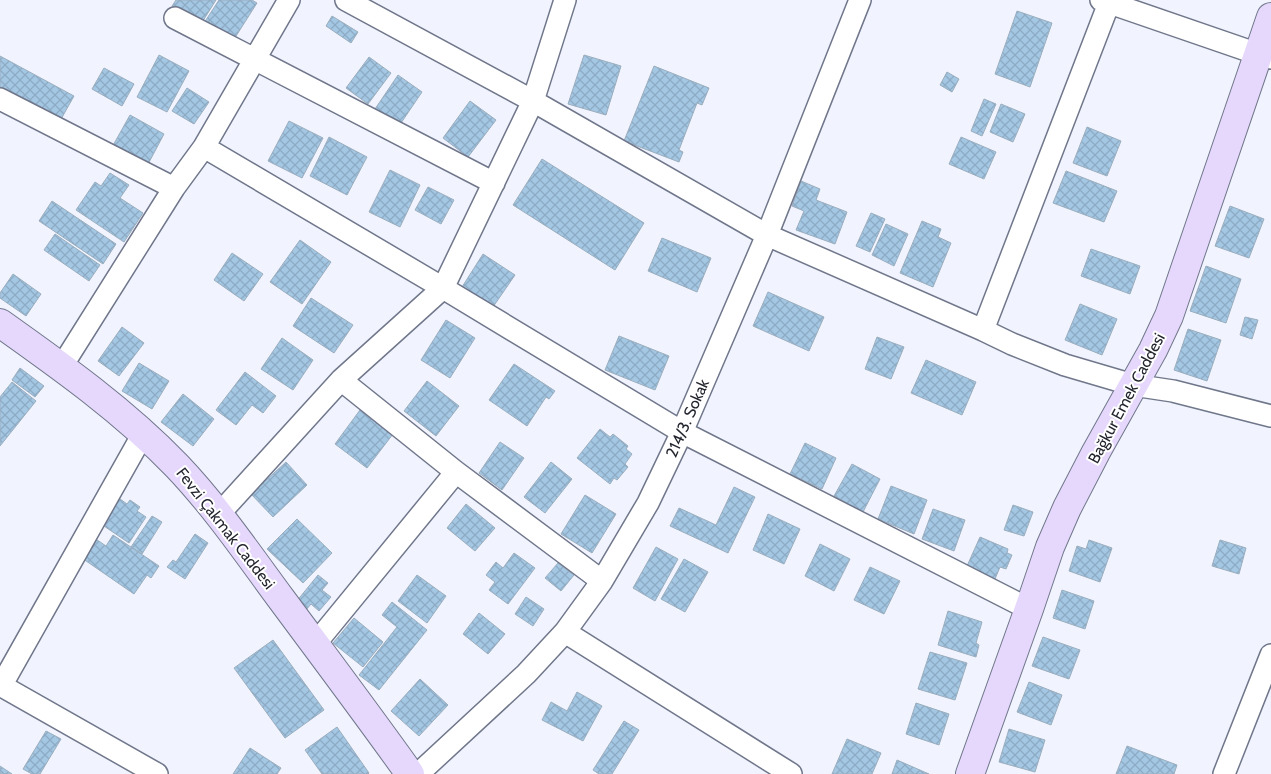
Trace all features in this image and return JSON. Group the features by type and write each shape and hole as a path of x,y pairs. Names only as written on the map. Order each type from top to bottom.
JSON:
{"street":[{"path":"62,366 174,188 204,147 289,0"},
{"path":"346,0 534,101 767,235 1012,344 1065,365 1133,385 1173,391 1271,416"},
{"path":"219,514 342,380 443,288 534,101 565,0"},
{"name":"214/3. Sokak","path":"418,774 526,674 565,632 602,581 648,503 682,432 767,235 860,0"},
{"path":"983,330 1105,2 1264,56"},
{"name":"Bağkur Emek Caddesi","path":"970,774 1050,547 1067,508 1153,350 1169,316 1264,56 1271,17"},
{"path":"175,18 494,183"},
{"path":"0,99 174,188"},
{"path":"204,147 682,432 1029,609"},
{"name":"Fevzi Çakmak Caddesi","path":"0,323 62,366 104,399 177,466 219,514 370,717 410,774"},
{"path":"342,380 456,472 602,581"},
{"path":"143,434 0,686 158,774"},
{"path":"314,644 456,472"},
{"path":"565,632 791,774"},
{"path":"1224,774 1271,655"}],"building":[{"path":"176,0 216,0 201,24 172,6"},
{"path":"219,0 252,0 257,3 231,44 202,26"},
{"path":"1017,11 1052,23 1030,87 995,74"},
{"path":"332,16 358,32 351,43 326,26"},
{"path":"159,55 189,71 167,112 137,97"},
{"path":"584,55 621,66 606,115 568,104"},
{"path":"0,56 74,96 60,121 0,89"},
{"path":"369,57 391,73 368,104 346,88"},
{"path":"654,66 709,88 702,105 697,103 679,150 683,152 679,162 624,141"},
{"path":"104,68 134,84 122,106 92,89"},
{"path":"947,72 959,79 952,92 940,85"},
{"path":"398,75 422,92 399,126 375,109"},
{"path":"187,88 209,102 194,124 172,111"},
{"path":"984,99 996,104 982,136 971,131"},
{"path":"470,101 496,120 468,157 443,138"},
{"path":"1001,104 1025,114 1013,142 990,132"},
{"path":"130,115 164,134 146,168 111,149"},
{"path":"289,121 323,138 302,178 268,161"},
{"path":"1087,127 1121,141 1107,176 1073,163"},
{"path":"329,137 367,157 347,195 310,176"},
{"path":"961,137 996,152 984,179 949,164"},
{"path":"542,159 644,223 615,270 513,205"},
{"path":"390,170 420,185 400,227 369,212"},
{"path":"1066,171 1117,191 1104,222 1053,203"},
{"path":"110,173 129,185 120,198 143,213 124,242 76,210 95,182 101,186"},
{"path":"801,181 820,189 816,200 847,212 835,244 796,230 804,211 792,206"},
{"path":"428,187 454,200 441,224 415,210"},
{"path":"52,201 116,244 103,264 39,221"},
{"path":"1230,206 1264,219 1249,258 1215,246"},
{"path":"871,213 885,219 870,252 856,246"},
{"path":"922,221 941,229 938,237 951,243 933,287 900,273"},
{"path":"886,224 908,234 894,266 872,255"},
{"path":"55,234 100,265 89,281 44,250"},
{"path":"662,238 711,258 697,292 648,271"},
{"path":"300,240 331,262 302,304 270,282"},
{"path":"1091,249 1140,266 1130,294 1081,276"},
{"path":"232,253 263,274 244,301 214,280"},
{"path":"483,254 515,275 493,307 462,287"},
{"path":"1206,266 1241,279 1226,323 1190,311"},
{"path":"13,274 41,294 26,316 0,298 0,293"},
{"path":"768,292 824,317 809,351 753,326"},
{"path":"311,298 353,325 334,353 293,326"},
{"path":"1080,304 1117,319 1102,355 1065,340"},
{"path":"1245,317 1258,320 1252,339 1240,335"},
{"path":"446,320 475,338 450,378 421,360"},
{"path":"122,327 144,343 119,376 98,361"},
{"path":"1188,329 1221,340 1207,381 1174,370"},
{"path":"619,336 669,356 655,390 605,370"},
{"path":"877,337 904,347 891,379 865,369"},
{"path":"282,338 313,360 293,390 261,369"},
{"path":"926,360 976,382 962,415 911,393"},
{"path":"139,363 169,381 152,409 122,391"},
{"path":"514,364 555,391 549,399 546,397 527,426 489,400"},
{"path":"20,368 44,386 35,397 12,380"},
{"path":"245,372 276,396 263,413 252,405 236,425 216,410"},
{"path":"427,381 459,406 436,436 404,411"},
{"path":"12,382 36,401 0,446 0,397"},
{"path":"183,394 214,419 193,446 161,422"},
{"path":"360,410 393,434 367,468 335,444"},
{"path":"600,429 610,437 613,434 628,446 626,449 632,454 625,464 628,467 617,480 614,478 610,484 577,458"},
{"path":"500,442 524,458 502,490 479,473"},
{"path":"805,443 836,458 822,489 790,474"},
{"path":"286,462 307,485 273,517 251,494"},
{"path":"551,462 572,479 545,513 524,497"},
{"path":"852,464 880,479 863,512 834,496"},
{"path":"891,486 927,500 914,534 878,519"},
{"path":"734,487 755,497 728,553 670,526 679,508 716,525"},
{"path":"585,495 616,514 592,553 561,534"},
{"path":"116,496 127,504 130,500 140,507 137,511 146,517 129,543 98,522"},
{"path":"466,504 495,528 475,551 447,528"},
{"path":"1013,505 1033,512 1024,536 1004,530"},
{"path":"933,509 965,520 954,551 922,539"},
{"path":"768,514 800,529 784,564 753,550"},
{"path":"152,516 162,522 142,554 131,547"},
{"path":"297,519 332,553 303,583 267,549"},
{"path":"195,534 208,543 185,579 167,567 173,560 176,562"},
{"path":"90,535 106,546 113,535 159,566 151,578 147,575 134,594 76,554"},
{"path":"980,537 1008,549 1007,553 1012,555 1006,569 1000,567 995,579 967,566"},
{"path":"1089,540 1112,548 1100,582 1069,571 1077,546 1086,549"},
{"path":"1220,540 1246,548 1239,574 1212,566"},
{"path":"820,544 850,559 834,591 805,576"},
{"path":"656,547 678,559 655,601 633,588"},
{"path":"514,553 535,568 508,604 489,590 495,582 486,575 496,562 503,568"},
{"path":"684,559 708,572 685,612 661,599"},
{"path":"558,563 574,575 561,591 545,578"},
{"path":"870,567 900,581 884,614 854,600"},
{"path":"318,575 328,583 322,590 331,597 319,611 311,604 306,610 296,602"},
{"path":"417,575 446,596 427,623 398,601"},
{"path":"1062,590 1094,601 1085,629 1053,618"},
{"path":"526,597 544,609 533,626 515,614"},
{"path":"392,602 427,630 379,690 359,675 397,627 382,615"},
{"path":"948,611 982,622 976,643 979,645 976,657 938,645"},
{"path":"479,613 505,634 488,654 463,634"},
{"path":"354,618 383,642 363,667 333,643"},
{"path":"1043,637 1080,650 1069,679 1032,666"},
{"path":"273,640 324,710 285,738 234,668"},
{"path":"930,652 967,663 955,700 918,689"},
{"path":"420,679 448,705 419,736 391,711"},
{"path":"1029,682 1062,695 1051,725 1017,712"},
{"path":"577,692 602,706 583,741 542,720 551,702 567,711"},
{"path":"916,703 949,714 939,745 906,734"},
{"path":"624,721 639,730 612,774 599,774 593,770"},
{"path":"337,727 368,774 322,774 305,750"},
{"path":"1009,729 1045,740 1035,772 999,762"},
{"path":"46,731 61,739 40,774 32,774 23,769"},
{"path":"847,739 881,753 872,774 832,774"},
{"path":"1127,746 1177,765 1174,774 1116,774"},
{"path":"250,748 281,768 277,774 233,774"},
{"path":"897,760 929,774 892,774"},
{"path":"0,766 12,774 0,774"}]}
